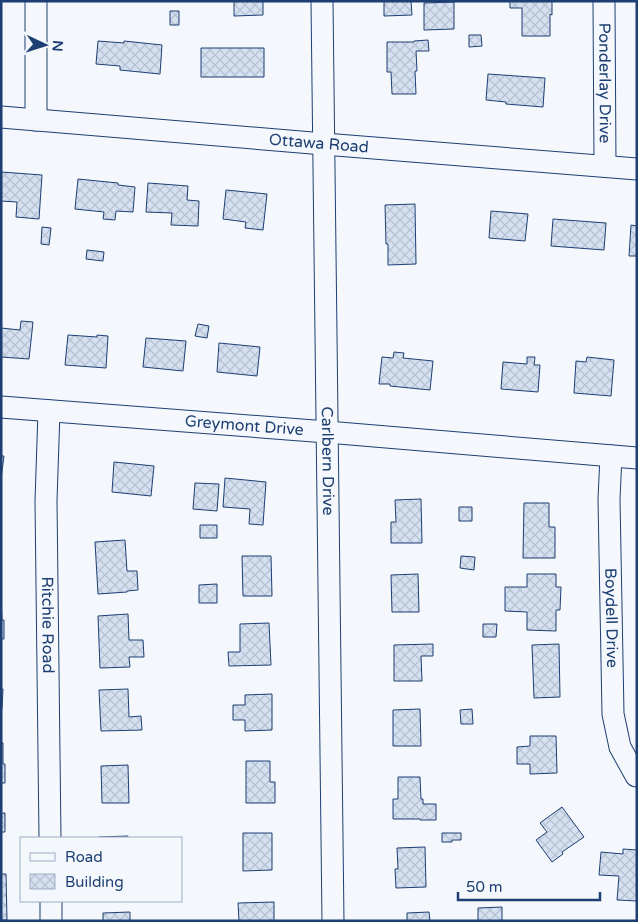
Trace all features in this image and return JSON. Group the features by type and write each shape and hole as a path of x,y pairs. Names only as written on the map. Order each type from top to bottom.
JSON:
{"street":[{"path":"36,1 36,120"},
{"name":"Carlbern Drive","path":"322,1 333,921"},
{"name":"Ponderlay Drive","path":"604,1 604,166"},
{"name":"Ottawa Road","path":"1,117 637,169"},
{"name":"Greymont Drive","path":"1,407 637,458"},
{"name":"Ritchie Road","path":"49,411 46,501 50,837"},
{"name":"Boydell Drive","path":"612,456 609,499 613,714 620,747 636,776"},
{"path":"51,902 51,921"}],"building":[{"path":"234,1 263,1 263,15 234,16"},
{"path":"384,1 411,1 412,15 384,16"},
{"path":"510,1 552,1 550,36 522,36 522,8 510,8"},
{"path":"454,2 454,29 424,30 424,3"},
{"path":"170,11 179,11 179,25 170,25"},
{"path":"469,35 481,35 482,46 469,47"},
{"path":"428,40 429,51 416,51 416,94 392,94 391,72 387,72 387,42"},
{"path":"98,41 124,43 124,41 162,45 160,74 120,70 120,66 96,64"},
{"path":"201,48 264,48 264,77 201,77"},
{"path":"488,74 545,78 543,107 506,104 506,102 486,100"},
{"path":"1,172 42,175 39,219 16,217 17,202 1,201"},
{"path":"78,179 118,183 118,185 135,187 133,212 116,211 115,220 103,219 104,212 75,209"},
{"path":"148,183 188,186 187,200 199,201 198,226 171,225 172,213 146,212"},
{"path":"226,190 267,194 263,230 245,228 246,222 223,219"},
{"path":"415,204 416,264 388,265 385,205"},
{"path":"491,211 528,214 525,241 489,238"},
{"path":"553,219 606,223 604,250 551,246"},
{"path":"631,225 637,226 637,256 629,256"},
{"path":"42,227 51,228 49,245 41,244"},
{"path":"87,250 104,252 103,261 86,259"},
{"path":"21,321 33,322 29,359 1,357 1,328 20,330"},
{"path":"198,324 209,326 207,338 195,336"},
{"path":"68,335 108,336 106,368 65,365"},
{"path":"146,338 186,341 183,371 143,367"},
{"path":"219,343 260,347 257,376 217,372"},
{"path":"394,352 404,353 403,358 433,361 430,390 379,384 382,357 393,358"},
{"path":"527,357 535,357 534,365 540,365 538,392 501,389 503,362 527,364"},
{"path":"587,357 614,360 611,396 574,393 576,361 586,362"},
{"path":"1,456 4,456 1,479"},
{"path":"114,462 154,466 151,496 112,492"},
{"path":"225,478 266,482 263,525 249,524 250,509 223,507"},
{"path":"195,483 219,484 217,511 193,509"},
{"path":"421,499 422,543 391,543 391,522 396,522 395,500"},
{"path":"524,503 549,503 549,527 555,527 555,558 523,558"},
{"path":"459,507 472,507 472,521 459,521"},
{"path":"200,525 217,525 217,538 200,538"},
{"path":"125,540 127,571 137,571 138,590 98,594 95,542"},
{"path":"242,556 271,556 272,596 243,596"},
{"path":"461,556 475,557 474,570 460,568"},
{"path":"418,574 419,612 392,612 391,575"},
{"path":"527,574 556,574 556,587 561,587 560,610 556,610 556,631 527,630 527,612 505,611 505,587 527,587"},
{"path":"217,584 217,603 199,603 199,585"},
{"path":"1,599 2,620 4,620 4,639 1,639"},
{"path":"128,614 129,640 143,640 144,657 129,657 130,667 100,668 98,616"},
{"path":"269,623 271,665 229,666 228,652 240,652 240,624"},
{"path":"483,624 497,624 496,637 483,637"},
{"path":"433,644 433,656 421,656 422,681 394,681 394,645"},
{"path":"559,644 560,697 534,698 532,645"},
{"path":"1,689 3,689 2,709 1,709"},
{"path":"128,689 129,717 141,716 142,730 101,731 99,690"},
{"path":"272,694 272,730 245,731 245,720 233,720 233,705 245,705 245,695"},
{"path":"420,709 421,746 393,746 393,710"},
{"path":"472,709 473,724 461,724 460,710"},
{"path":"530,736 556,736 557,773 530,774 530,764 517,764 517,747 530,746"},
{"path":"1,743 3,743 5,783 1,783"},
{"path":"246,761 270,761 270,782 275,782 275,803 246,803"},
{"path":"128,765 129,803 102,803 101,766"},
{"path":"398,777 420,777 421,799 423,799 423,804 436,804 436,820 393,819 393,799 398,799"},
{"path":"562,807 584,837 562,852 563,854 552,862 536,840 547,832 540,823"},
{"path":"1,813 5,813 5,832 1,832"},
{"path":"243,833 272,833 272,870 243,871"},
{"path":"442,833 461,833 461,840 442,842"},
{"path":"425,847 426,887 396,888 395,869 398,869 397,848"},
{"path":"623,849 637,850 637,901 617,900 619,876 599,875 601,852 623,854"},
{"path":"1,874 6,874 7,920 1,920"},
{"path":"274,902 274,921 239,921 238,903"},
{"path":"502,907 502,921 478,921 478,908"},
{"path":"130,912 130,921 103,921 103,913"},
{"path":"429,912 430,921 407,921 407,913"}]}
